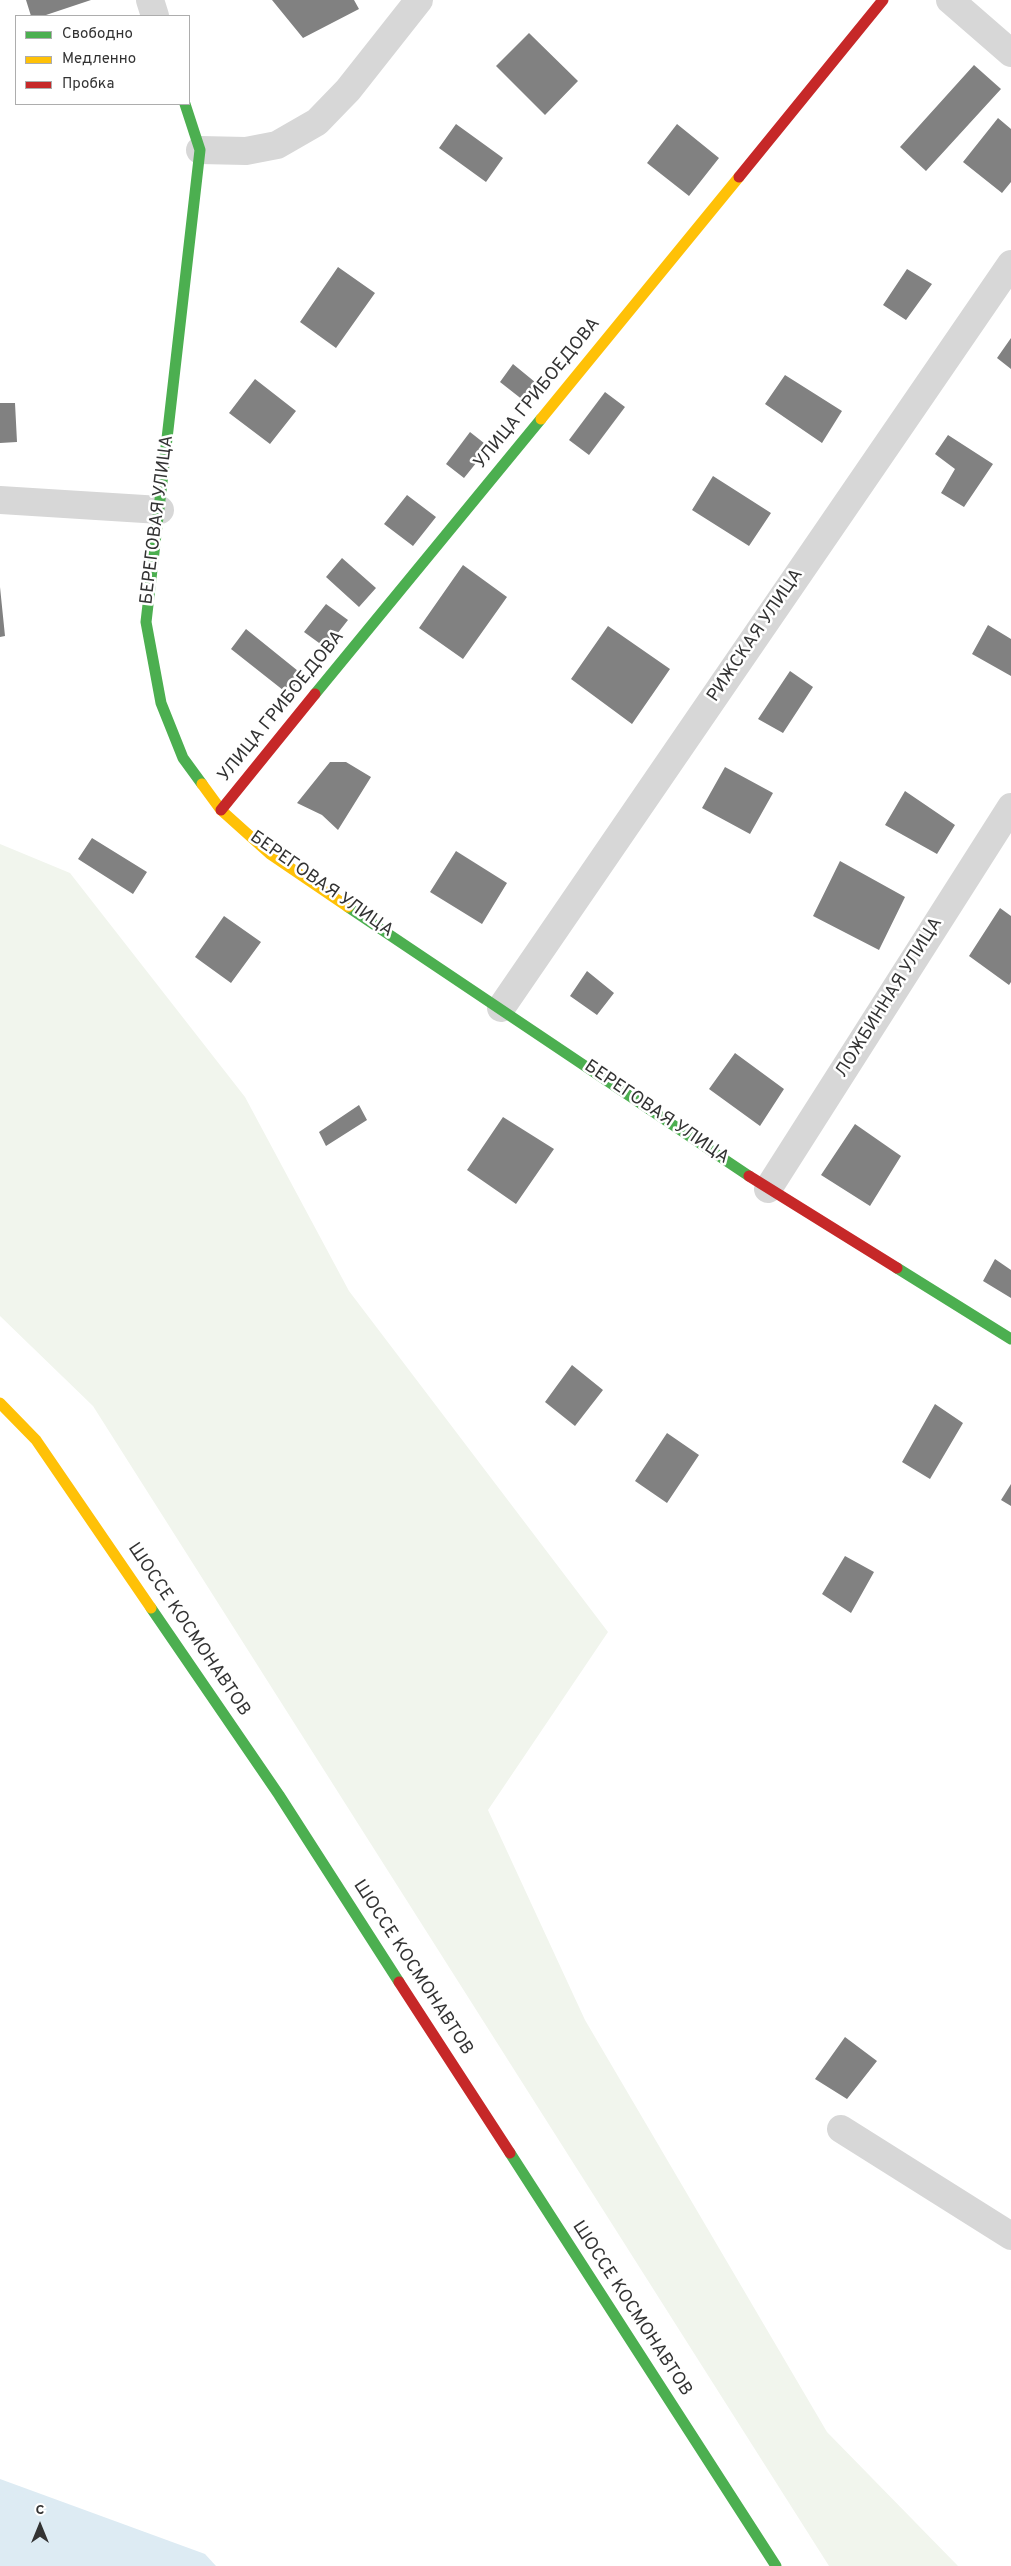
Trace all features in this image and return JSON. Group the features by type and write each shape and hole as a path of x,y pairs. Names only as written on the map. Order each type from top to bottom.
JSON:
{"street":[{"path":"150,0 156,15"},
{"path":"200,150 246,151 277,145 317,122 348,90 419,0"},
{"name":"УЛИЦА ГРИБОЕДОВА","path":"221,810 883,0"},
{"path":"950,0 1011,53"},
{"name":"БЕРЕГОВАЯ УЛИЦА","path":"185,105 200,150 146,622 161,703 183,758 221,810 270,854 768,1189 1011,1339"},
{"name":"РИЖСКАЯ УЛИЦА","path":"501,1008 1011,264"},
{"path":"0,500 160,510"},
{"name":"ЛОЖБИННАЯ УЛИЦА","path":"768,1189 1011,807"},
{"name":"ШОССЕ КОСМОНАВТОВ","path":"0,1403 36,1440 279,1794 776,2566"},
{"path":"841,2129 1011,2236"}],"shaded area":[{"path":"0,844 70,873 245,1097 349,1291 608,1632 488,1810 585,2020 827,2432 958,2566 829,2566 93,1406 0,1316"},
{"path":"0,2479 205,2554 216,2566 0,2566"}],"building":[{"path":"26,0 91,0 46,15 31,15"},
{"path":"272,0 354,0 359,9 303,38"},
{"path":"529,33 578,81 545,115 496,66"},
{"path":"974,65 1001,89 926,171 900,147"},
{"path":"998,118 1011,129 1011,182 1002,193 963,162"},
{"path":"456,124 503,158 486,182 439,148"},
{"path":"677,124 719,158 689,196 647,163"},
{"path":"338,267 375,293 336,348 300,322"},
{"path":"907,269 932,284 906,320 883,305"},
{"path":"1011,338 1011,369 997,358"},
{"path":"513,364 541,387 528,404 500,382"},
{"path":"785,375 842,411 822,443 765,404"},
{"path":"255,379 296,411 270,444 229,413"},
{"path":"605,392 625,407 589,455 569,440"},
{"path":"0,403 15,403 17,442 0,443"},
{"path":"470,432 489,447 464,478 446,464"},
{"path":"948,435 993,464 964,507 941,493 955,469 935,454"},
{"path":"713,476 771,513 749,546 692,510"},
{"path":"407,495 436,517 413,546 384,524"},
{"path":"342,558 376,588 359,607 326,577"},
{"path":"463,565 507,597 463,659 419,628"},
{"path":"0,587 5,636 0,637"},
{"path":"326,604 348,620 326,648 304,632"},
{"path":"988,625 1011,639 1011,676 972,654"},
{"path":"608,626 670,669 632,724 571,679"},
{"path":"246,629 303,675 288,694 231,649"},
{"path":"790,671 813,687 783,733 758,719"},
{"path":"330,762 346,762 371,777 338,830 322,815 297,803"},
{"path":"725,767 773,793 750,834 702,808"},
{"path":"905,791 955,825 937,854 885,825"},
{"path":"92,838 147,872 133,894 78,859"},
{"path":"456,851 507,883 482,924 430,892"},
{"path":"840,861 905,897 879,950 813,916"},
{"path":"1000,908 1011,916 1011,982 1009,985 969,956"},
{"path":"224,916 261,942 231,983 195,957"},
{"path":"587,971 614,993 597,1015 570,996"},
{"path":"735,1053 784,1089 760,1126 709,1089"},
{"path":"359,1105 367,1120 326,1146 319,1132"},
{"path":"503,1117 554,1149 516,1204 467,1170"},
{"path":"855,1124 901,1156 870,1206 821,1175"},
{"path":"995,1259 1011,1270 1011,1298 983,1281"},
{"path":"572,1365 603,1390 575,1426 545,1402"},
{"path":"935,1404 963,1423 930,1479 902,1462"},
{"path":"667,1433 699,1455 667,1503 635,1481"},
{"path":"1011,1484 1011,1506 1001,1500"},
{"path":"845,1556 874,1572 851,1613 822,1594"},
{"path":"845,2037 877,2061 847,2099 815,2079"}],"traffic: fast":[{"path":"185,105 200,150 146,622 161,703 183,758 202,784"},
{"path":"315,694 541,419"},
{"path":"348,907 749,1176"},
{"path":"897,1268 1011,1339"},
{"path":"151,1608 279,1795 399,1982"},
{"path":"510,2153 776,2566"}],"traffic: slow":[{"path":"541,419 739,177"},
{"path":"202,784 221,810 270,854 348,907"},
{"path":"0,1403 36,1440 151,1608"}],"traffic: jam":[{"path":"739,177 883,0"},
{"path":"221,810 315,694"},
{"path":"749,1176 897,1268"},
{"path":"399,1982 510,2153"}]}
